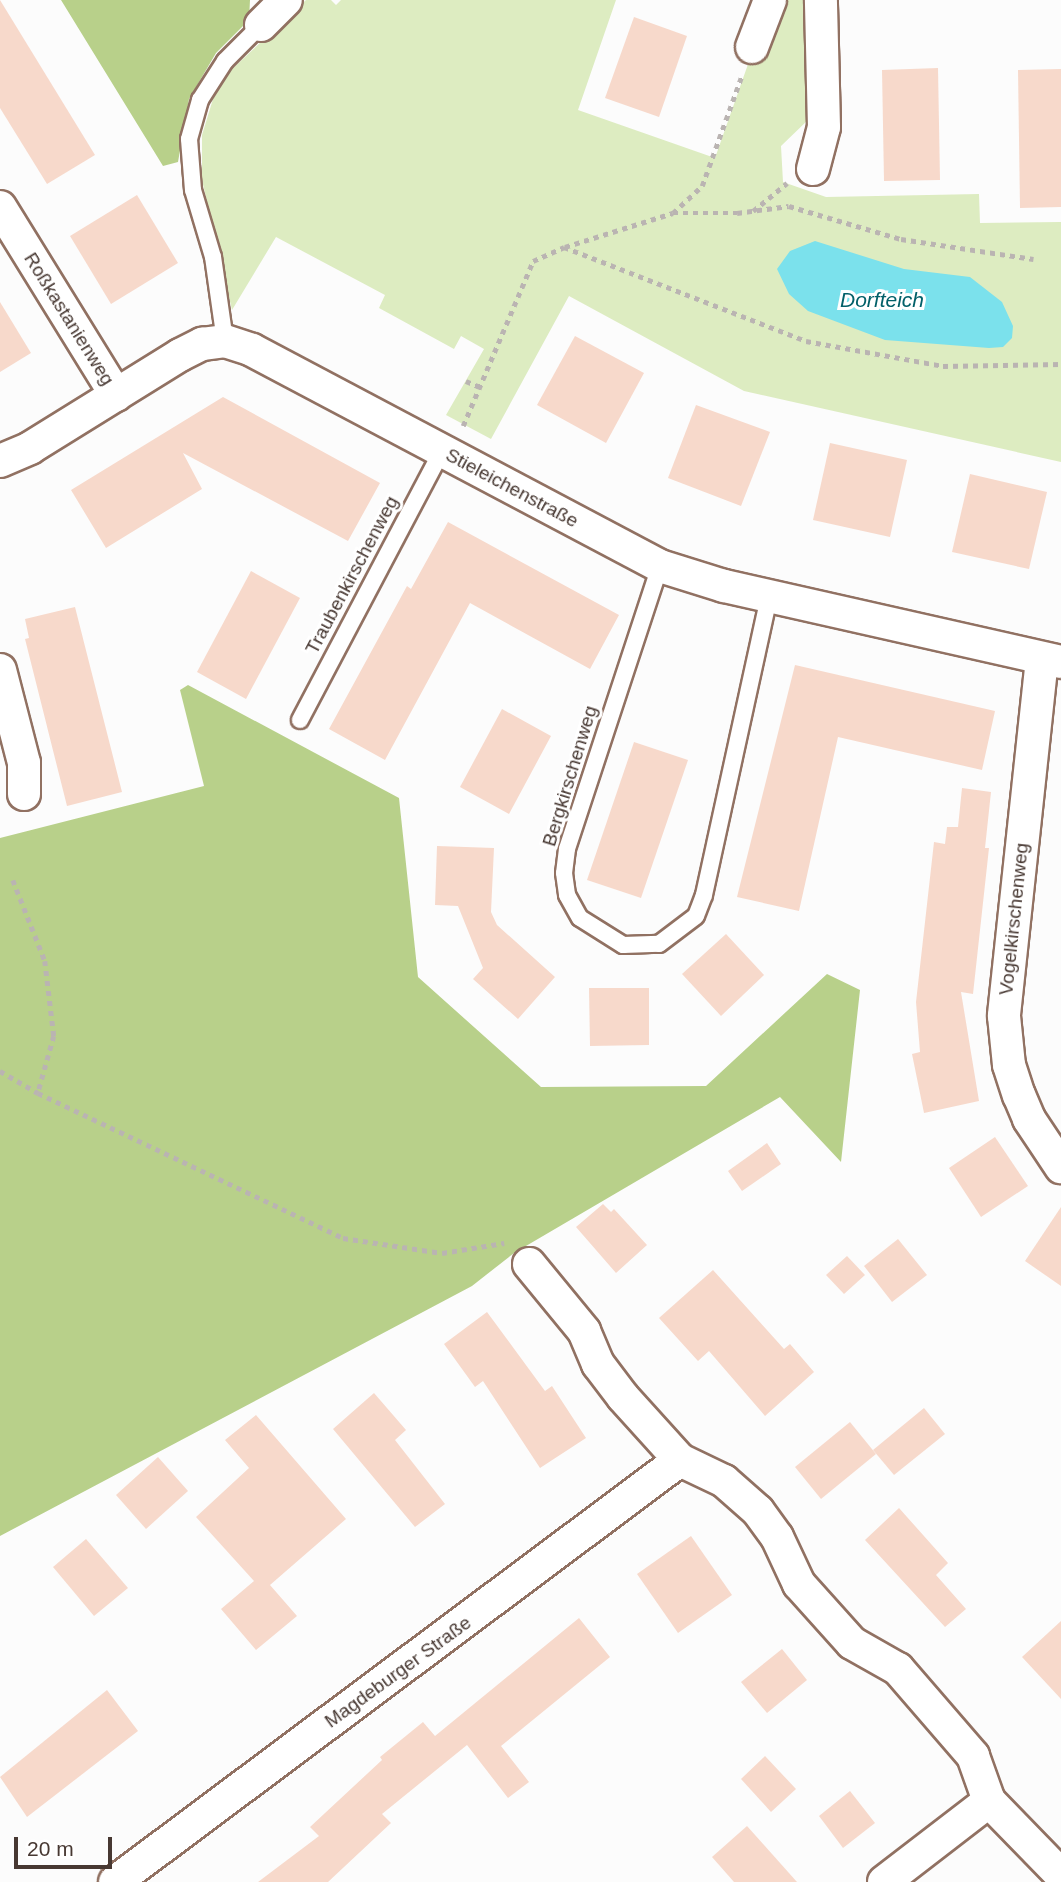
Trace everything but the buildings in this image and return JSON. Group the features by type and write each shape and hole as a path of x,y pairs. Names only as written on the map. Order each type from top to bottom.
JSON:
{"street":[{"path":"261,25 286,0"},
{"path":"752,47 770,0"},
{"path":"813,169 824,127 821,0"},
{"name":"Roßkastanienweg","path":"0,207 116,395"},
{"path":"0,461 180,355 202,344 225,341"},
{"name":"Stieleichenstraße","path":"225,341 252,350 660,566 769,597 1051,660"},
{"name":"Vogelkirschenweg","path":"1051,660 1004,1016 1009,1065 1019,1095 1029,1119 1061,1167"},
{"path":"0,670 24,762 24,794"},
{"path":"529,1264 584,1331 607,1378 680,1460 724,1480 758,1511 777,1537 799,1584 852,1643 898,1670 973,1756 989,1801 1061,1875"},
{"name":"Magdeburger Straße","path":"115,1882 680,1460"},
{"path":"884,1882 989,1801"}],"lane":[{"path":"225,341 213,257 193,190 189,139 200,100 225,61 261,25"},
{"name":"Traubenkirschenweg","path":"300,720 446,453"},
{"name":"Bergkirschenweg","path":"660,566 567,849 564,873 567,895 580,918 623,945 659,944 696,916 708,881 769,597"}],"path":[{"path":"673,213 702,186 752,47"},
{"path":"752,211 813,169"},
{"path":"446,453 480,387 533,261 564,247 673,213 752,211 789,206 901,239 1034,259"},
{"path":"564,247 806,341 943,366 1061,364"},
{"path":"466,381 480,387"},
{"path":"13,880 47,974 54,1036 38,1093"},
{"path":"0,1071 38,1093 343,1238 442,1253 505,1242 529,1264"}],"green space":[{"path":"61,0 250,0 249,20 216,53 189,99 178,162 163,166"},
{"path":"306,0 331,0 336,5 341,0 616,0 578,110 715,158 753,50 767,55 787,0 806,0 808,120 781,146 783,182 826,197 979,194 980,223 1061,222 1061,462 744,391 569,296 491,439 446,415 484,349 461,336 454,349 379,308 385,295 276,237 232,310 202,180 202,135 213,99 230,71"},
{"path":"188,685 399,798 418,977 541,1087 706,1086 827,974 860,990 841,1162 780,1097 514,1253 472,1286 0,1536 0,838 204,786 180,690"}],"water":[{"name":"Dorfteich","path":"815,241 904,269 970,277 1002,302 1013,326 1012,338 1003,347 989,348 885,340 808,311 789,294 777,269 790,251"}]}
